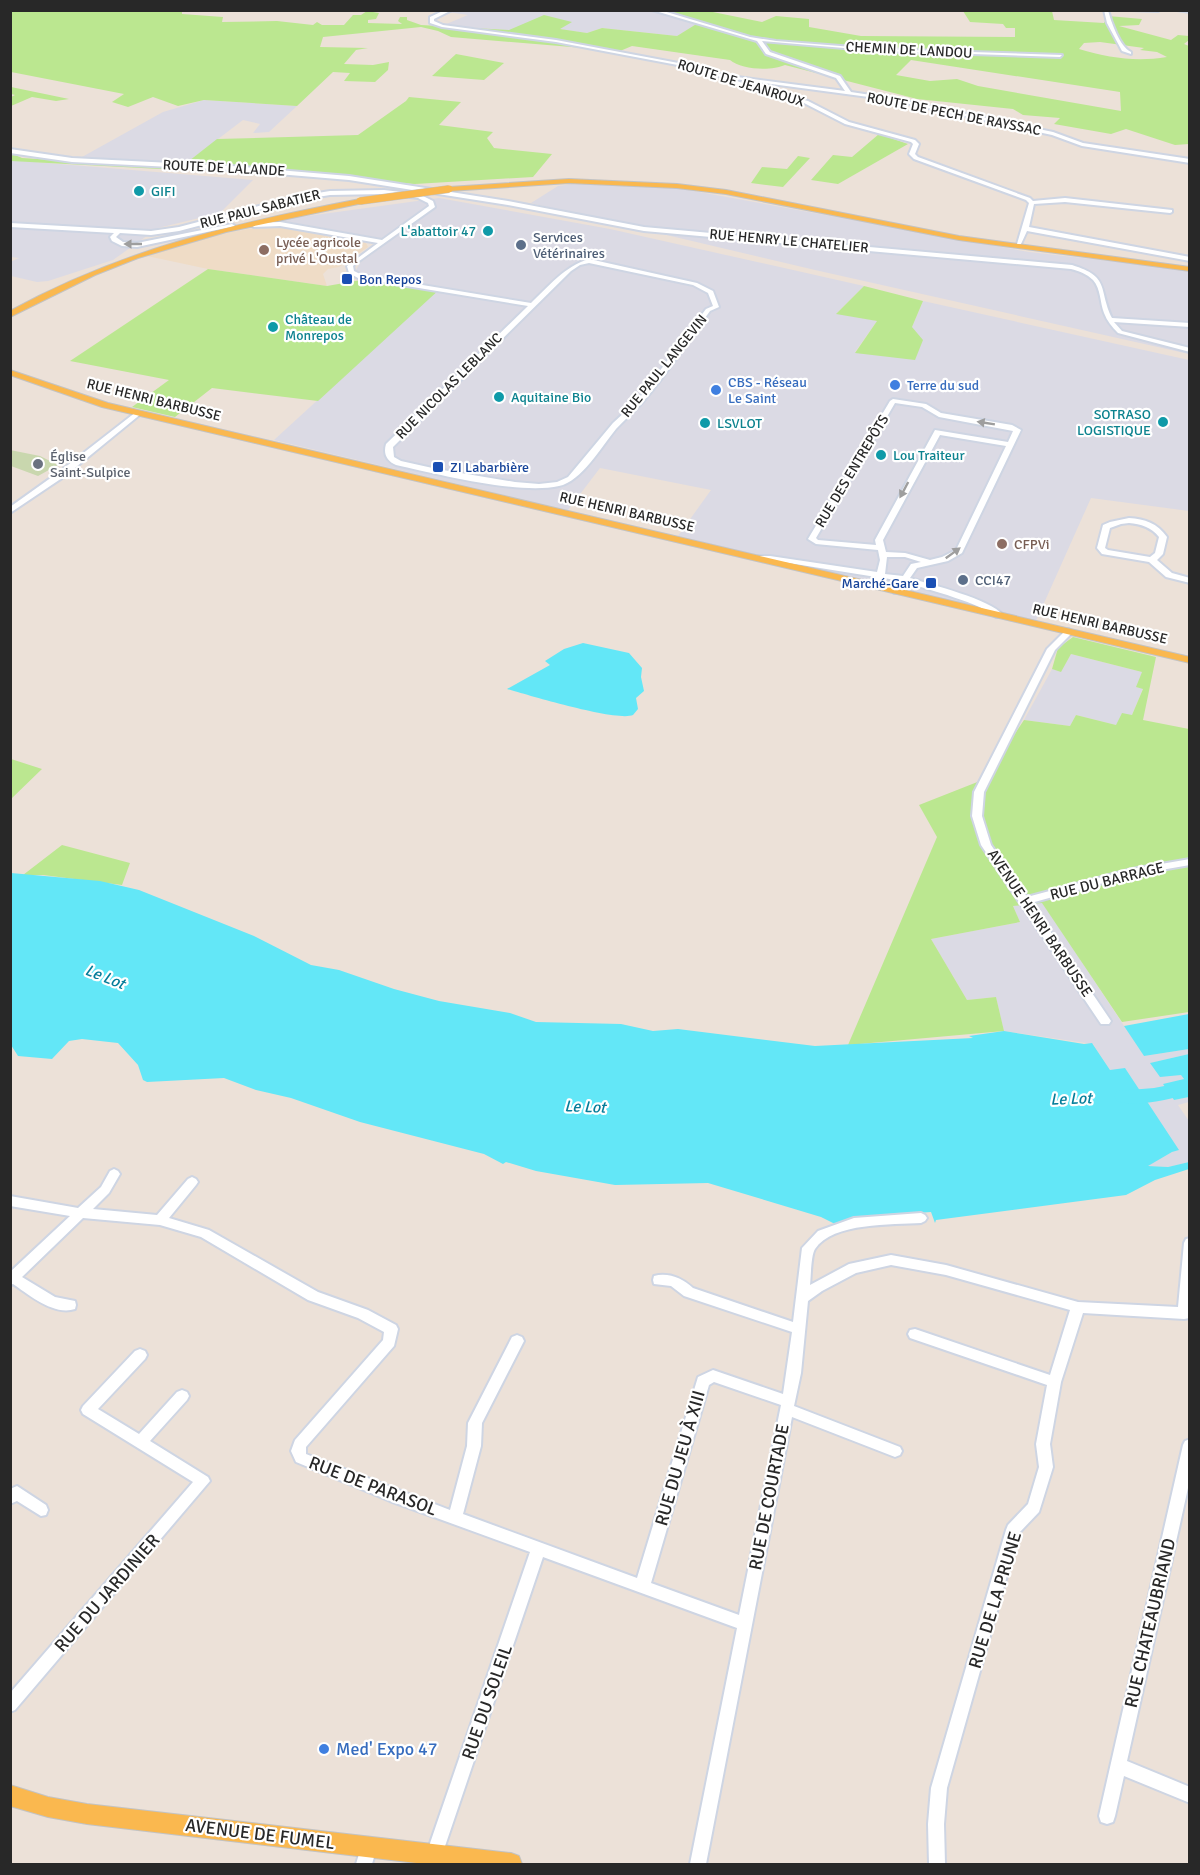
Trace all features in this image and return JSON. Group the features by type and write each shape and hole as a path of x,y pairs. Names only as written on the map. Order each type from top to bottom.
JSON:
{"main road":[{"path":"11,315 78,281 168,244 232,226 360,201 450,189 569,181 677,186 726,192 959,238 1190,269"},
{"name":"RUE HENRI BARBUSSE","path":"10,374 58,388 84,399 1190,660"},
{"name":"AVENUE DE FUMEL","path":"10,1795 48,1807 87,1814 367,1856 434,1855 511,1864"}],"street":[{"name":"ROUTE DE JEANROUX","path":"450,10 432,18 432,22 442,26 539,38 637,55 716,74 745,86 806,102 847,123 906,138 915,144 912,154 916,158 1001,187 1032,203"},
{"path":"654,10 759,40 768,53 838,77 849,93"},
{"path":"1106,10 1117,39 1124,51 1129,53"},
{"path":"1133,10 1158,10"},
{"path":"1179,10 1190,11"},
{"name":"CHEMIN DE LANDOU","path":"759,40 879,50 1060,56"},
{"name":"ROUTE DE PECH DE RAYSSAC","path":"716,74 849,93 1053,134 1082,144 1190,161"},
{"name":"ROUTE DE LALANDE","path":"10,151 60,159 278,171 378,182 436,192"},
{"path":"369,191 378,182"},
{"name":"RUE PAUL SABATIER","path":"10,225 151,233 179,229 308,196 369,191 419,196 432,203 429,210 353,263 350,266 351,272 360,276 531,305"},
{"name":"RUE HENRY LE CHATELIER","path":"436,192 644,229 1072,267 1094,274 1097,278 1110,320"},
{"path":"1019,243 1032,203 1065,200 1170,211"},
{"path":"168,244 253,225 288,225 383,243"},
{"path":"118,232 113,237 114,240 122,244 137,245 232,226"},
{"path":"1026,227 1190,259"},
{"path":"1016,262 1018,251"},
{"name":"RUE PAUL LANGEVIN","path":"467,476 533,487 546,487 568,482 640,401 708,310 716,307 711,292 695,284 604,263 578,264"},
{"name":"RUE NICOLAS LEBLANC","path":"467,476 394,461 388,454 389,446 531,305 578,264"},
{"path":"1110,320 1190,325"},
{"path":"1110,320 1114,327 1130,336 1190,350"},
{"name":"RUE DES ENTREPÔTS","path":"881,551 816,542 812,539 893,401 924,405 936,424"},
{"path":"10,511 79,460 138,412"},
{"path":"936,424 1011,444"},
{"path":"897,591 914,566 945,559 959,551 1017,430 1012,427 936,424"},
{"path":"878,586 882,574 879,540 936,424"},
{"path":"455,487 467,476"},
{"path":"1152,560 1159,554 1163,537 1155,528 1124,520 1106,527 1101,548 1105,552 1152,560 1169,575 1190,581"},
{"path":"881,551 930,562"},
{"path":"759,558 904,579 971,601 999,615"},
{"name":"AVENUE HENRI BARBUSSE","path":"1069,632 1051,649 979,792 977,816 986,845 1106,1021"},
{"name":"RUE DU BARRAGE","path":"1026,901 1132,872 1190,862"},
{"path":"70,1305 52,1302 12,1279 105,1190 114,1174"},
{"path":"160,1220 192,1182"},
{"name":"RUE DE PARASOL","path":"10,1201 82,1213 160,1220 205,1233 313,1296 363,1314 391,1329 389,1342 303,1440 298,1451 301,1458 455,1518 744,1624"},
{"name":"RUE DE COURTADE","path":"698,1864 787,1406 808,1248 822,1234 854,1223 921,1218"},
{"path":"802,1299 817,1287 853,1268 891,1260 946,1270 1078,1308 1187,1314 1190,1243"},
{"path":"659,1280 680,1283 689,1292 799,1329"},
{"name":"RUE DE LA PRUNE","path":"937,1864 936,1824 939,1788 1013,1530 1034,1507 1046,1467 1043,1444 1054,1382 1078,1308"},
{"path":"915,1334 1054,1382"},
{"path":"455,1518 474,1446 475,1423 517,1341"},
{"path":"140,1355 88,1410 140,1442 182,1396"},
{"name":"RUE DU JEU À XIII","path":"642,1587 703,1381 713,1376 895,1451"},
{"name":"RUE DU JARDINIER","path":"10,1705 203,1481 140,1442"},
{"name":"RUE CHATEAUBRIAND","path":"1107,1816 1190,1445"},
{"path":"10,1498 17,1492 42,1510"},
{"name":"RUE DU SOLEIL","path":"434,1855 539,1548"},
{"path":"1118,1765 1190,1795"}],"shaded area":[{"path":"450,10 653,11 699,23 677,36 602,28 587,33 558,29 515,31 444,25 468,15 447,12"},
{"path":"204,100 297,106 269,132 253,133 260,124 243,120 180,168 73,162 163,112"},
{"path":"11,160 253,180 220,213 158,228 113,260 48,281 37,282 11,276 10,262 19,258 11,257"},
{"path":"580,183 677,188 1029,252 1189,270 1189,354 531,203 558,186"},
{"path":"439,198 610,229 864,286 837,313 877,321 855,352 912,327 923,301 1189,360 1189,511 1091,498 1036,621 678,536 711,490 600,468 568,510 274,440 440,288 359,274 356,270 360,263 391,240 279,220"},
{"path":"272,225 365,241 368,247 339,267 328,269 323,274 327,286 208,269 147,256 215,235"},
{"path":"1071,654 1142,672 1137,687 1143,688 1132,715 1116,725 1076,715 1070,726 1024,720 1052,669 1061,671"},
{"path":"1042,902 1144,1056 1189,1049 1189,1054 1151,1063 1181,1075 1184,1079 1164,1085 1174,1100 1189,1097 1189,1102 1178,1105 1189,1121 1189,1162 1168,1167 1147,1166 1178,1150 1110,1070 1093,1044 1004,1031 996,997 967,1000 931,939 1020,922 1013,906"}],"green space":[{"path":"182,10 182,14 223,17 222,22 277,21 313,25 317,22 322,25 344,25 353,15 361,15 367,11 379,13 376,19 368,20 368,23 402,24 398,21 400,17 407,17 407,20 421,25 509,30 544,15 572,22 560,29 587,33 602,28 677,36 698,23 653,11 708,11 762,22 776,16 809,19 809,27 861,36 1015,37 1015,28 1006,28 1003,24 970,22 963,11 1052,11 1054,20 1104,23 1108,16 1142,19 1139,25 1119,26 1171,40 1178,35 1189,36 1189,40 1184,44 1189,46 1189,144 1175,145 1126,129 1111,134 1054,124 1060,118 1023,115 1013,109 917,99 785,65 772,68 749,68 730,60 632,46 620,51 451,37 421,27 323,37 320,47 368,48 356,50 344,64 373,65 389,62 388,70 375,82 344,81 350,73 333,72 297,106 204,100 178,106 153,97 128,107 112,102 124,94 11,72 10,11","holes":["1100,42 1144,48 1140,50 1157,52 1167,57 1123,58 1079,49 1084,43","911,60 1120,92 1121,111 978,86 957,79 930,81 896,75"]},
{"path":"456,54 504,63 484,80 432,76"},
{"path":"11,87 69,99 56,101 32,97 11,106 11,97 15,95 11,94"},
{"path":"409,97 461,102 439,125 493,132 487,138 494,148 552,154 533,177 415,184 180,168 217,139 358,135"},
{"path":"879,134 908,144 838,184 811,180 833,155 852,157"},
{"path":"11,153 22,158 180,168 179,170 11,161"},
{"path":"798,156 810,158 783,187 751,183 762,167 787,169"},
{"path":"208,269 327,286 361,280 359,274 441,288 318,401 212,388 175,417 132,407 169,380 70,361"},
{"path":"864,286 923,301 912,327 923,340 915,360 855,353 877,321 836,314"},
{"path":"10,450 40,456 58,465 38,476 11,466"},
{"path":"1073,637 1156,657 1143,720 1189,729 1189,1012 1122,1022 1042,903 1013,906 1020,922 931,939 967,1000 996,997 1004,1031 848,1045 937,837 919,805 985,779 1024,720 1070,726 1076,715 1116,725 1122,713 1132,715 1143,689 1136,687 1142,672 1071,654 1061,672 1052,669 1058,648"},
{"path":"10,759 42,769 11,799"},
{"path":"62,845 130,863 122,885 43,875 23,875"}],"water":[{"path":"583,643 629,653 642,668 644,691 636,698 638,709 633,715 610,715 507,689 550,665 545,661 564,649"},
{"path":"11,873 100,881 139,890 254,936 311,965 339,970 394,989 439,1001 510,1013 536,1022 621,1024 653,1031 678,1029 815,1046 973,1038 969,1036 1004,1031 1084,1044 1092,1043 1110,1070 1125,1068 1179,1150 1148,1166 1168,1167 1189,1162 1189,1169 1155,1180 1126,1195 936,1220 935,1223 931,1212 863,1217 835,1224 821,1217 708,1183 615,1185 536,1171 506,1162 503,1164 484,1154 360,1122 224,1078 147,1082 143,1080 138,1065 118,1043 82,1039 69,1041 52,1059 18,1056 11,1045"},
{"path":"1189,1014 1189,1049 1144,1056 1124,1026"},
{"path":"1189,1054 1189,1097 1174,1100 1163,1084 1184,1079 1181,1075 1160,1077 1150,1063"}],"waterway":[{"name":"Le Lot","path":"1123,1096 1154,1095 1190,1087"}],"place":[{"name":"GIFI","path":"139,191"},
{"name":"L'abattoir 47","path":"488,231"},
{"name":"Services Vétérinaires","path":"521,245"},
{"name":"Lycée agricole privé L'Oustal","path":"264,250"},
{"name":"Bon Repos","path":"347,279"},
{"name":"Château de Monrepos","path":"273,327"},
{"name":"Terre du sud","path":"895,385"},
{"name":"CBS - Réseau Le Saint","path":"716,390"},
{"name":"Aquitaine Bio","path":"499,397"},
{"name":"SOTRASO LOGISTIQUE","path":"1163,422"},
{"name":"LSVLOT","path":"705,423"},
{"name":"Lou Traiteur","path":"881,455"},
{"name":"Église Saint-Sulpice","path":"38,464"},
{"name":"ZI Labarbière","path":"438,467"},
{"name":"CFPVi","path":"1002,544"},
{"name":"CCI47","path":"963,580"},
{"name":"Marché-Gare","path":"931,583"},
{"name":"Med' Expo 47","path":"324,1749"}]}
